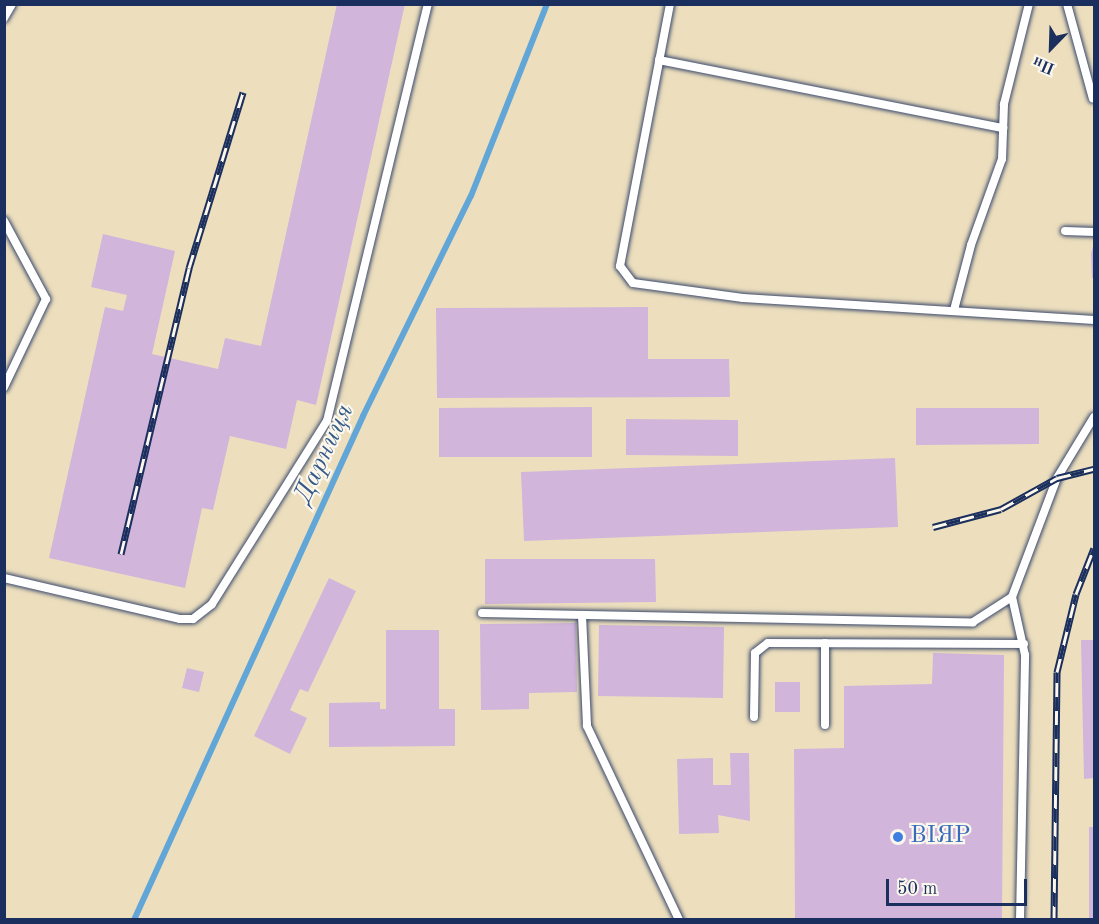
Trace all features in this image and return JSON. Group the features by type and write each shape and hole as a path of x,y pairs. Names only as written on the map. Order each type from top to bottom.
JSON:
{"lane":[{"path":"4,18 12,4"},
{"path":"4,578 180,619 193,619 212,604 327,422 428,4"},
{"path":"670,4 622,275 645,288 1095,320"},
{"path":"954,310 970,245 1002,159 1004,128 1029,4"},
{"path":"1067,4 1093,99"},
{"path":"659,60 1004,128"},
{"path":"4,221 46,299 4,387"},
{"path":"1065,231 1095,232"},
{"path":"1020,920 1024,645 1012,597 1057,478 1095,417"},
{"path":"482,613 973,622 1012,597"},
{"path":"582,615 587,726 679,920"},
{"path":"754,717 754,661 760,646 825,643 1024,645"},
{"path":"825,643 825,725"}],"building":[{"path":"337,4 405,4 316,405 297,400 286,449 230,436 213,510 202,508 185,588 49,558 105,307 123,311 127,295 91,287 103,234 175,251 152,354 218,369 225,338 261,346"},
{"path":"1094,244 1094,278 1092,278 1091,253"},
{"path":"648,307 648,359 729,359 730,397 437,398 436,308"},
{"path":"592,407 592,457 439,457 439,408"},
{"path":"916,408 1039,408 1039,444 916,445"},
{"path":"626,419 738,420 738,456 626,455"},
{"path":"895,458 898,527 524,541 521,472"},
{"path":"485,559 655,559 656,602 485,604"},
{"path":"329,578 356,591 308,692 300,689 290,710 307,718 290,754 254,736"},
{"path":"576,623 577,692 529,693 529,709 481,710 480,624"},
{"path":"599,625 724,627 723,698 598,696"},
{"path":"386,630 439,630 439,709 455,709 455,746 329,747 329,703 380,702 380,709 386,709"},
{"path":"1081,640 1094,640 1094,778 1084,779"},
{"name":"ВІЯР","path":"933,653 1004,655 1002,920 795,920 794,749 844,748 844,686 932,684"},
{"path":"187,668 204,672 199,692 182,688"},
{"path":"775,682 800,682 800,712 775,712"},
{"path":"730,753 749,753 750,821 718,815 719,833 679,834 677,759 713,758 713,785 731,785"},
{"path":"1089,827 1094,827 1094,920 1089,920"}],"waterway":[{"name":"Дарниця","path":"134,920 363,416 471,196 547,4"}],"railway":[{"path":"121,554 189,268 243,92"},
{"path":"933,527 1001,509 1057,478 1094,469"},
{"path":"1054,920 1057,672 1076,594 1094,548"}],"place":[{"name":"ВІЯР","path":"898,837"}]}
